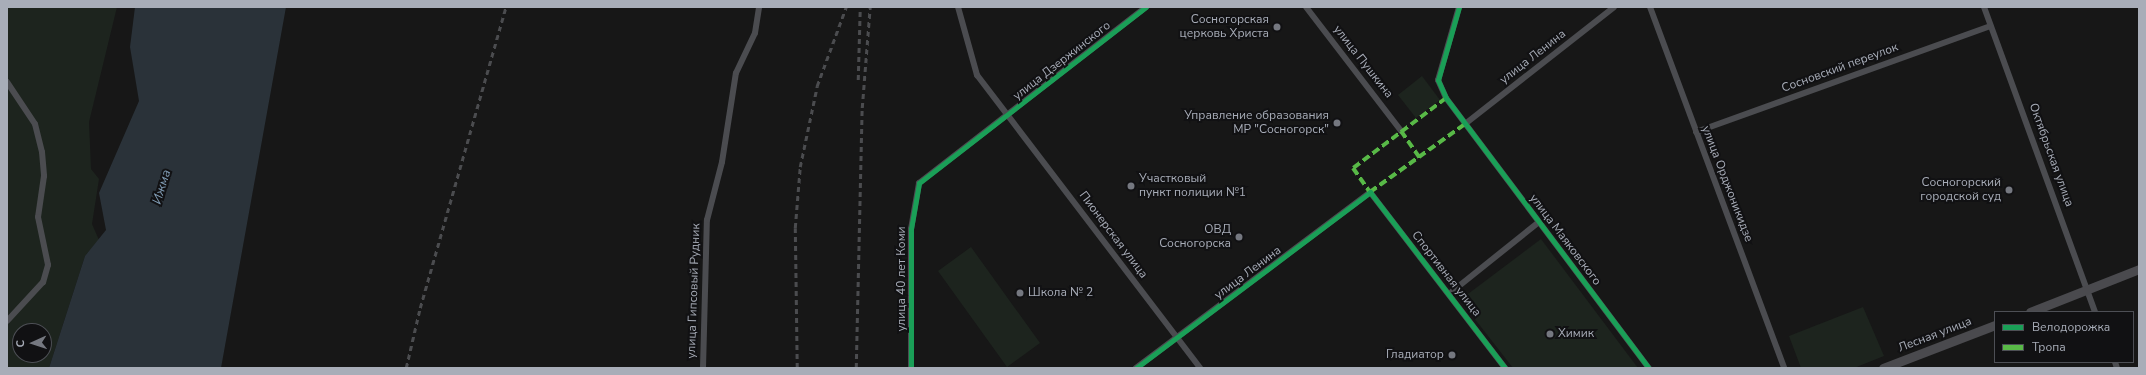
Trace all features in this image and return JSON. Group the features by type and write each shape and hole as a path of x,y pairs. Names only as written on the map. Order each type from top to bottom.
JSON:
{"main road":[{"path":"2033,311 2139,269"},
{"name":"Лесная улица","path":"1883,368 1994,325"}],"street":[{"name":"улица Гипсовый Рудник","path":"703,368 707,220 722,162 736,73 755,33 759,7"},
{"name":"Пионерская улица","path":"958,7 977,75 1009,115 1200,368"},
{"name":"улица Дзержинского","path":"1009,115 1146,7"},
{"name":"улица Пушкина","path":"1306,7 1401,131"},
{"name":"улица Маяковского","path":"1459,7 1438,80 1465,124 1649,368"},
{"name":"улица Ленина","path":"1465,124 1614,7"},
{"name":"улица Орджоникидзе","path":"1650,7 1784,368"},
{"name":"Октябрьская улица","path":"1984,7 2089,290 2095,311"},
{"name":"Сосновский переулок","path":"1696,132 1991,26"},
{"path":"7,82 35,124 42,152 44,189 38,217 48,264 43,282 7,321"},
{"name":"улица 40 лет Коми","path":"911,368 911,229 919,183 1009,115"},
{"name":"улица Ленина","path":"1136,368 1370,192"},
{"name":"Спортивная улица","path":"1370,192 1505,368"},
{"path":"1449,294 1539,222"}],"shaded area":[{"path":"7,7 117,7 89,122 91,169 99,179 92,224 99,240 85,256 52,359 52,323 12,323 12,363 51,363 49,368 7,368"},
{"path":"1422,76 1440,100 1416,118 1398,95"},
{"name":"Химик","path":"1541,239 1638,368 1513,368 1460,300"},
{"path":"971,247 1040,343 1007,367 938,271"},
{"path":"1863,307 1884,356 1854,368 1801,368 1789,336"}],"water":[{"name":"Ижма","path":"135,7 286,7 221,368 49,368 52,363 52,359 85,256 106,230 99,193 139,101 130,47"}],"railway":[{"path":"406,368 420,308 506,7"},
{"path":"797,368 795,228 800,167 817,86 846,7"},
{"path":"858,80 860,7"},
{"path":"856,368 862,108 870,7"}],"marked path":[{"path":"1446,98 1353,168 1370,192 1465,124"},
{"path":"1401,131 1420,158"}],"cycle path":[{"path":"911,368 911,229 919,183 1146,7"},
{"path":"1459,7 1438,80 1446,98 1649,368"},
{"path":"1136,368 1370,192 1505,368"}],"place":[{"name":"Сосногорская церковь Христа","path":"1277,27"},
{"name":"Управление образования МР \"Сосногорск\"","path":"1337,123"},
{"name":"Участковый пункт полиции №1","path":"1131,186"},
{"name":"Сосногорский городской суд","path":"2009,190"},
{"name":"ОВД Сосногорска","path":"1239,237"},
{"name":"Школа № 2","path":"1020,293"},
{"name":"Химик","path":"1550,334"},
{"name":"Гладиатор","path":"1452,355"}]}
